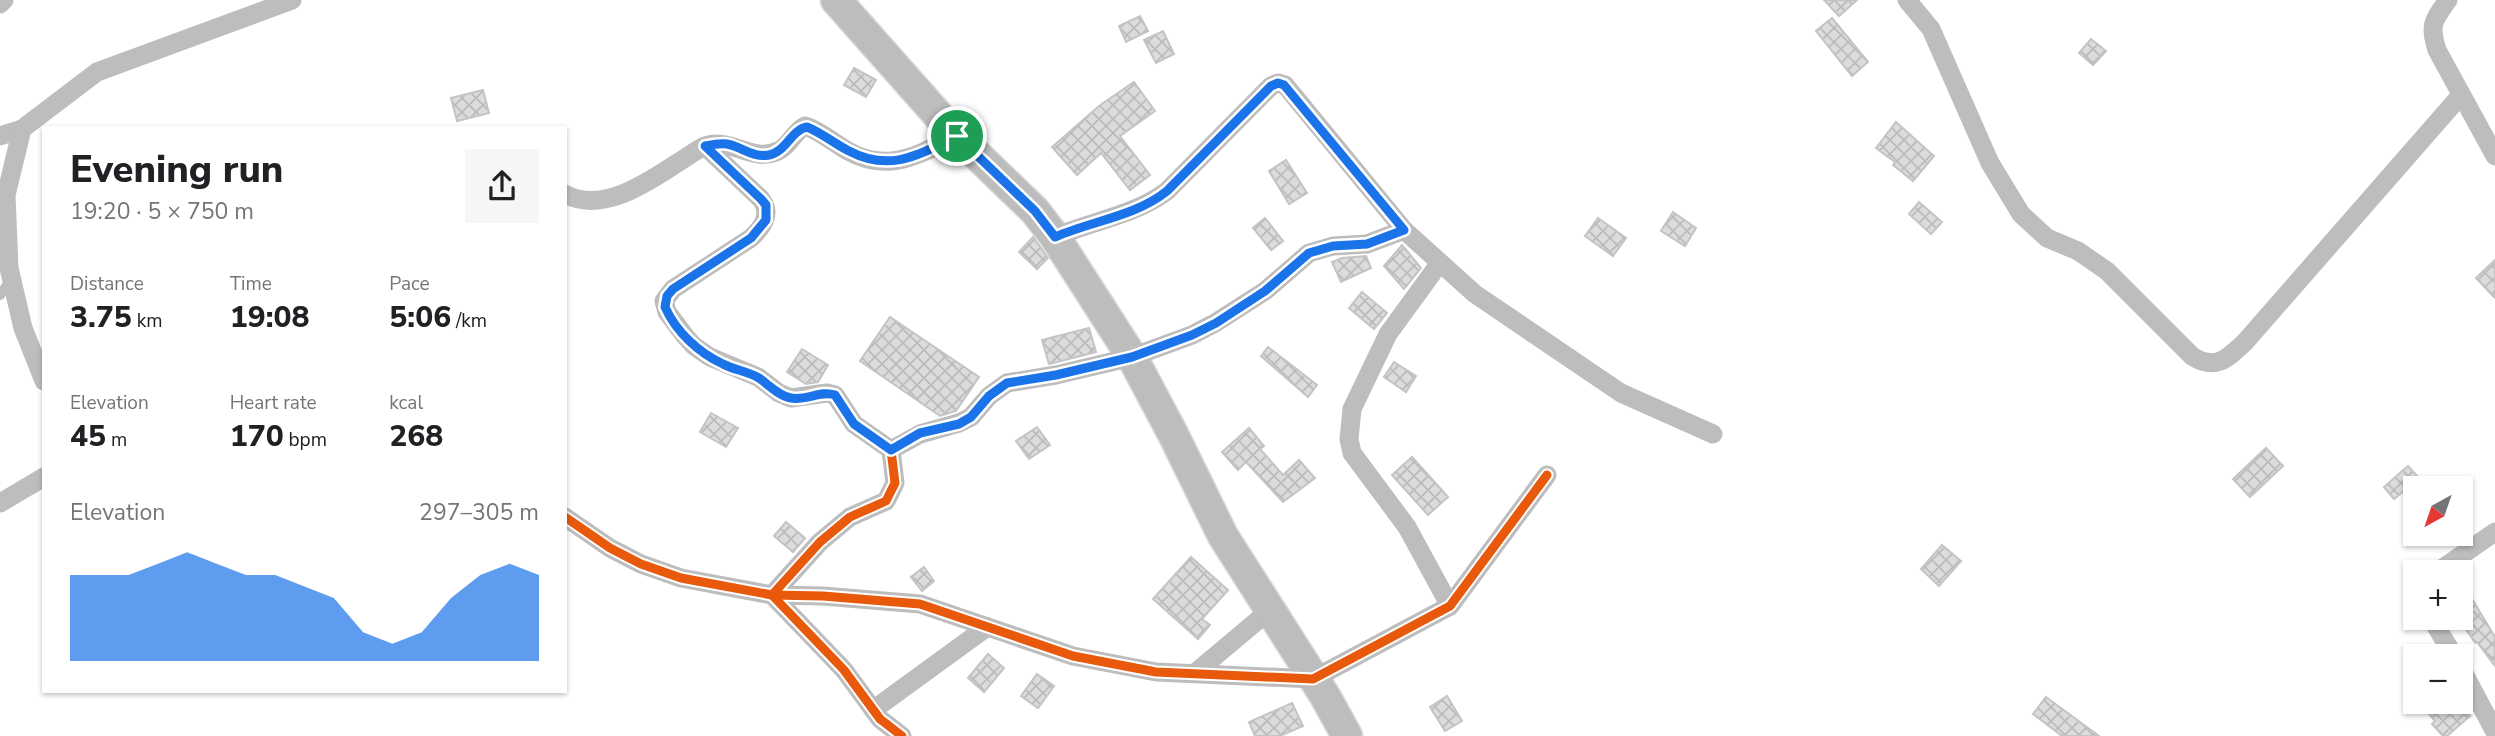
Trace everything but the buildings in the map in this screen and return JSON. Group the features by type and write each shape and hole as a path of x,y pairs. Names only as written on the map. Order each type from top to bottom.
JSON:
{"main road":[{"path":"836,0 957,136 1035,211 1055,237 1132,357 1223,536 1347,736"}],"street":[{"path":"0,136 22,128 97,72 292,0"},
{"path":"1907,0 1936,39 1990,163 2021,214 2047,238 2078,251 2101,266 2201,362 2223,361 2245,342 2461,95"},
{"path":"2448,0 2437,15 2431,32 2437,50 2495,156"},
{"path":"1055,237 1139,209 1156,200 1271,86 1278,83 1284,85 1404,230 1475,294 1621,393 1713,434"},
{"path":"567,195 589,202 602,200 655,176 705,146 723,143 746,152 768,155 785,148 796,132 807,127 853,153 879,161 896,162 912,158 957,136"},
{"path":"22,128 5,195 5,288 42,376"},
{"path":"705,146 766,205 766,220 751,238 673,289 664,302 667,312 701,352 725,365 758,377 785,396 796,398 827,393 835,395 854,424 891,450 895,483 886,501 850,517 820,542 772,595"},
{"path":"891,450 920,433 959,424 971,417 989,396 1007,383 1056,375 1132,357 1216,323 1265,291 1309,253 1333,246 1367,244 1404,230"},
{"path":"1439,264 1388,334 1352,409 1349,439 1352,453 1407,527 1450,606"},
{"path":"567,518 610,548 660,572 694,581 772,595 920,604 1073,656 1156,672 1313,678 1450,606 1548,475"},
{"path":"0,503 42,478"},
{"path":"2454,560 2495,532"},
{"path":"772,595 844,670 873,710 902,736"},
{"path":"1195,673 1270,611"},
{"path":"873,710 987,627"},
{"path":"2473,691 2495,732"}],"cycle path":[{"path":"902,736 880,719 844,670 772,595 820,542 850,517 886,501 895,483 891,450 920,434 971,417 989,396 1007,383 1056,375 1132,357 1192,335 1265,291 1309,253 1333,246 1367,244 1404,230"},
{"path":"567,518 610,548 641,564 681,578 772,595 920,604 1073,656 1156,672 1313,679 1450,606 1547,475"}],"route":[{"path":"1278,83 1284,85 1404,230 1367,244 1333,246 1309,253 1265,291 1216,323 1192,335 1132,357 1090,368 1007,383 989,396 971,417 959,424 920,433 891,450 854,424 835,395 827,393 796,398 785,396 758,377 725,365 701,352 667,312 664,302 673,289 751,238 766,220 766,205 705,146 723,143 756,155 768,155 785,148 796,132 805,126 853,153 879,161 896,162 912,158 957,136 1035,211 1055,237 1105,218 1139,209 1156,200 1271,86 1278,83"}]}
